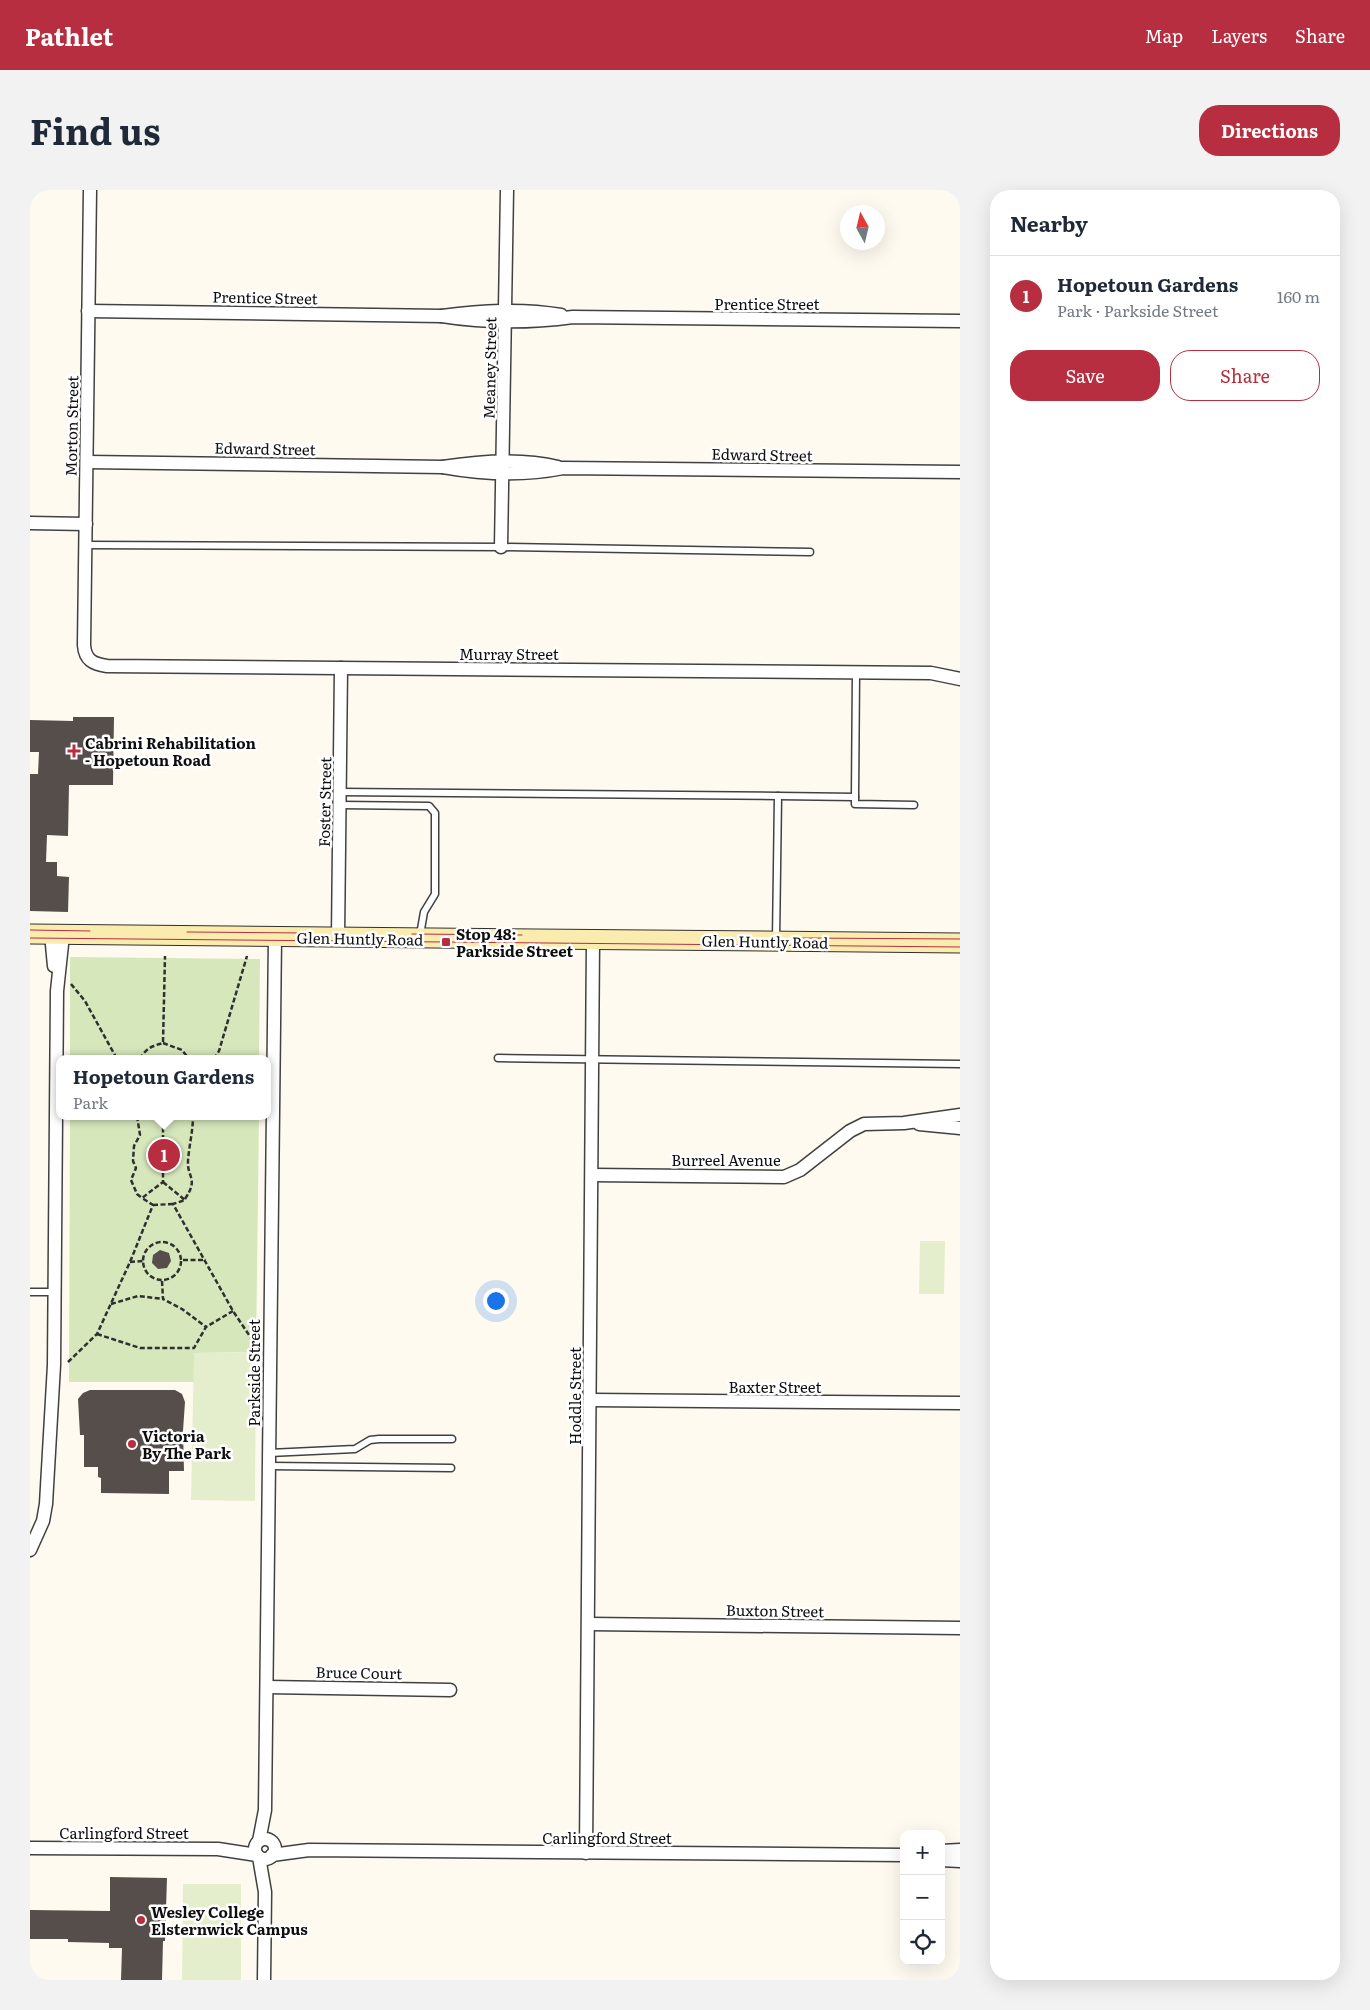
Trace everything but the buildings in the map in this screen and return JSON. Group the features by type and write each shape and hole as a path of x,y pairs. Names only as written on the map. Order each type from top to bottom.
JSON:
{"street":[{"name":"Morton Street","path":"89,660 84,651 90,190"},
{"name":"Meaney Street","path":"501,547 507,190"},
{"name":"Prentice Street","path":"88,311 442,316 473,312 543,321 573,318 960,321"},
{"name":"Edward Street","path":"87,462 443,467 467,472 543,463 564,468 960,472"},
{"path":"30,523 86,524"},
{"name":"Murray Street","path":"89,660 99,665 107,666 931,673 960,670"},
{"name":"Foster Street","path":"338,937 341,668"},
{"name":"Murray Street","path":"931,673 960,678"},
{"name":"Glen Huntly Road","path":"30,934 960,943"},
{"path":"57,935 57,1055"},
{"name":"Parkside Street","path":"264,1980 274,937"},
{"name":"Hoddle Street","path":"586,1853 594,940"},
{"name":"Burreel Avenue","path":"592,1175 784,1176 800,1170 856,1127 873,1123 960,1116"},
{"path":"30,1550 43,1522 46,1504 54,1365 56,1120"},
{"name":"Burreel Avenue","path":"904,1122 960,1128"},
{"name":"Baxter Street","path":"590,1400 960,1403"},
{"name":"Buxton Street","path":"589,1624 960,1628"},
{"name":"Bruce Court","path":"267,1687 450,1690"},
{"name":"Carlingford Street","path":"30,1848 900,1855"},
{"path":"945,1851 960,1850"},
{"path":"945,1860 960,1861"}],"lane":[{"path":"86,545 501,547 810,552"},
{"path":"856,672 855,804 914,804"},
{"path":"776,942 778,796"},
{"path":"340,798 855,797"},
{"path":"340,798 429,806 435,813 435,894 422,917 420,938"},
{"path":"498,1058 960,1064"},
{"path":"30,1292 55,1292"},
{"path":"269,1453 355,1449 370,1440 379,1439 452,1439"},
{"path":"269,1466 451,1468"}],"path":[{"path":"163,1043 165,956"},
{"path":"217,1055 248,956"},
{"path":"68,981 85,1001 115,1055"},
{"path":"142,1055 152,1046 163,1043 182,1050 186,1055"},
{"path":"138,1120 140,1135 134,1146 133,1161 136,1168 131,1180 137,1194 153,1205 173,1204 185,1200 190,1192 192,1183 188,1164 194,1120"},
{"path":"162,1120 163,1182 185,1200"},
{"path":"142,1198 163,1182"},
{"path":"173,1204 233,1311 249,1338 259,1350"},
{"path":"66,1353 66,1363 71,1361 97,1334 130,1262 153,1205"},
{"path":"162,1241 176,1246 182,1260 177,1275 162,1281 148,1275 142,1261 148,1247 162,1241"},
{"path":"182,1260 206,1260"},
{"path":"130,1262 142,1261"},
{"path":"162,1281 163,1298"},
{"path":"111,1304 138,1296 163,1298 182,1309 206,1328"},
{"path":"97,1334 140,1348 194,1348 206,1328 233,1311"}],"green space":[{"path":"70,957 260,959 259,1055 70,1055"},
{"path":"70,1120 259,1120 256,1352 194,1353 194,1382 69,1382"},
{"path":"920,1241 945,1241 944,1294 919,1294"},
{"path":"256,1352 255,1501 191,1500 194,1353"},
{"path":"183,1884 241,1884 241,1980 182,1980"}],"tram line":[{"path":"30,930 90,931"},
{"path":"187,932 307,933"},
{"path":"412,934 522,935"},
{"path":"30,938 960,947"},
{"path":"800,938 960,939"}],"place":[{"name":"Cabrini Rehabilitation - Hopetoun Road","path":"74,751"},
{"name":"Stop 48: Parkside Street","path":"446,942"},
{"name":"Hopetoun Gardens","path":"164,1155"},
{"name":"Victoria By The Park","path":"132,1444"},
{"name":"Wesley College Elsternwick Campus","path":"141,1920"}]}
